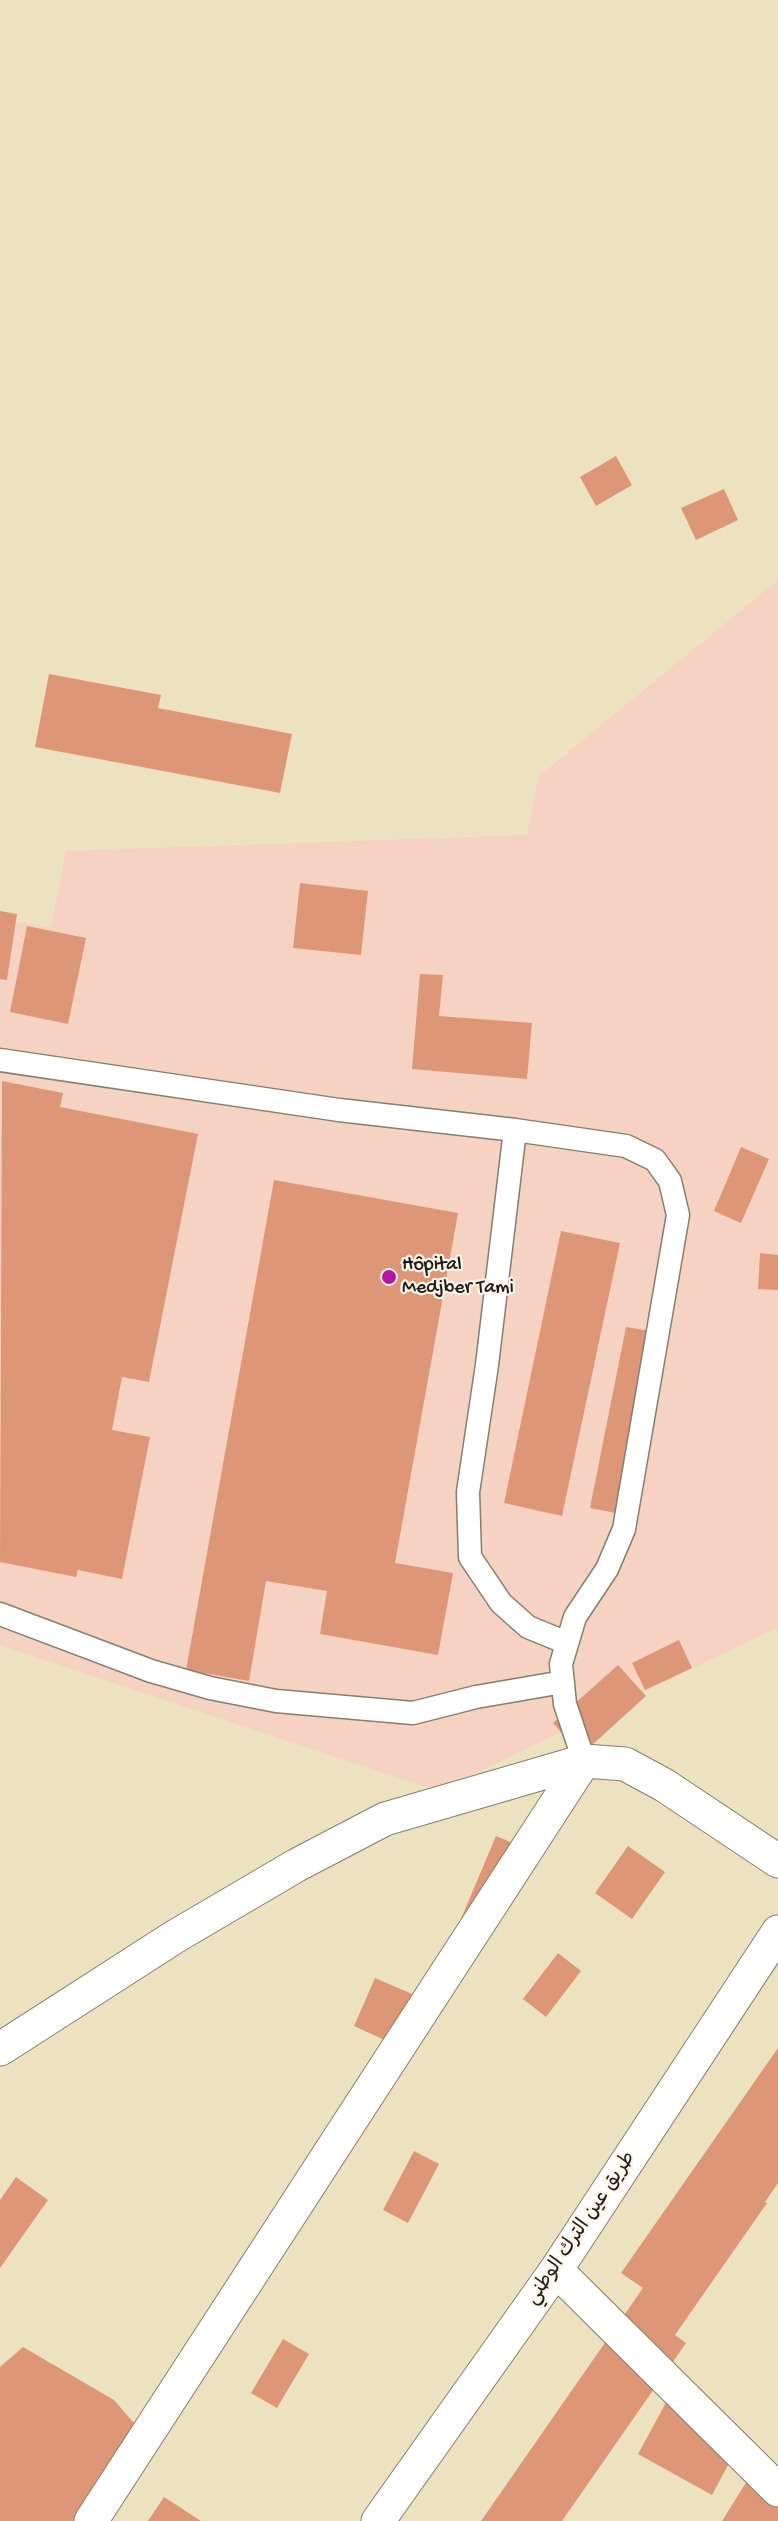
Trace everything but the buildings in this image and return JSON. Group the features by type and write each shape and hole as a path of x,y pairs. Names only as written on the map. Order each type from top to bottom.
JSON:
{"street":[{"path":"0,2049 176,1936 297,1865 385,1819 584,1761 625,1764 664,1785 778,1861"},
{"path":"91,2521 584,1761"},
{"name":"طريق عين الترك الوطني","path":"378,2521 556,2270 778,1932"},
{"path":"556,2270 778,2490"}],"lane":[{"path":"0,1060 339,1110 515,1130 626,1146 655,1160 670,1181 678,1215 624,1529 607,1569 575,1617 561,1664 565,1704 584,1761"},
{"path":"515,1130 487,1365 468,1492 470,1557 501,1603 528,1627 567,1643"},
{"path":"0,1614 151,1671 210,1688 276,1701 413,1713 476,1697 563,1682"}],"shaded area":[{"name":"Hôpital Medjber Tami","path":"778,580 778,1627 439,1791 0,1645 0,920 51,927 66,851 527,835 539,776"}],"place":[{"name":"Hôpital Medjber Tami","path":"389,1277"}]}
